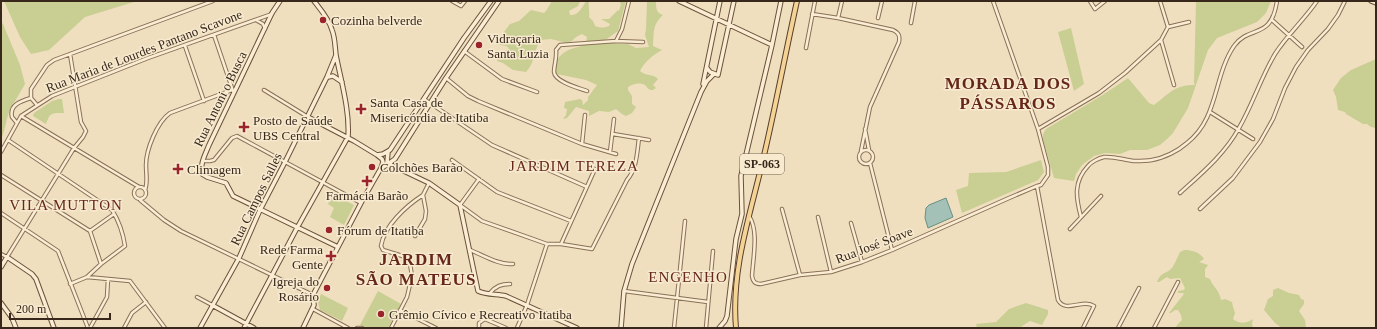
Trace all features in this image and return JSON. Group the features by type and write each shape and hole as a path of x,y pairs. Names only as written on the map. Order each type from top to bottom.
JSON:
{"main road":[{"name":"Rua Antoni o Busca","path":"280,1 272,13 202,160 202,174 207,178 226,183 233,196 338,247"},
{"path":"244,328 322,182 348,137 349,128 333,31 315,1"},
{"path":"388,163 388,152 468,32 491,1"},
{"path":"381,168 395,159 446,78 499,1"},
{"path":"679,1 772,45"},
{"path":"701,92 720,1"},
{"path":"621,328 624,291 632,264 701,92 707,81 716,74 734,1"},
{"path":"719,328 725,321 736,239 742,214 741,176 781,1"},
{"name":"SP-063","path":"736,328 736,287 742,247 770,128 797,1"},
{"path":"1371,1 1376,3"},
{"path":"468,32 474,37"},
{"name":"Rua Campos Salles","path":"200,328 238,258 260,210 308,117 336,54"},
{"path":"707,68 716,74"},
{"path":"327,77 333,76 342,82"},
{"path":"303,328 314,305 313,295 383,162 377,155 348,137 308,117"},
{"path":"400,134 407,139"},
{"path":"377,155 388,152"},
{"path":"395,159 398,168"},
{"path":"388,163 429,183 460,205 478,291 482,293 506,296 577,328"},
{"path":"1,267 7,257 32,274 36,279 54,328"},
{"path":"1,303 12,318 16,328"},
{"path":"212,305 254,328"}],"street":[{"path":"37,104 31,98 31,89 47,65 54,60 213,1"},
{"path":"452,1 461,6 465,1"},
{"path":"616,41 622,28 629,1"},
{"path":"806,48 815,1"},
{"path":"838,18 842,1"},
{"path":"878,18 882,1"},
{"path":"911,23 916,1"},
{"path":"992,1 1038,129 1048,167 1048,175 1042,185 1037,186 1058,300 1061,305 1065,306 1088,303 1094,306 1083,328"},
{"path":"1090,1 1096,8 1105,1"},
{"path":"1038,129 1099,93 1125,73 1161,40 1168,27 1160,1"},
{"path":"1081,217 1077,195 1078,181 1082,172 1090,164 1102,158 1112,157 1134,161 1153,160 1172,153 1187,143 1200,131 1210,112 1226,62 1235,45 1248,35 1264,28 1272,20 1277,1"},
{"path":"1180,193 1221,154 1239,130 1268,67 1278,49 1316,1"},
{"path":"1200,209 1233,178 1260,142 1273,119 1285,88 1296,67 1308,50 1328,29 1338,15 1345,1"},
{"name":"Rua Maria de Lourdes Pantano Scavone","path":"21,116 37,104 75,86 272,13"},
{"path":"812,14 893,30 899,35 899,42 875,96 865,128 861,151 858,156 860,162 865,164 870,163"},
{"name":"Rua Maria de Lourdes Pantano Scavone","path":"255,20 263,24 265,29"},
{"path":"1272,20 1302,47"},
{"path":"1168,27 1189,22"},
{"path":"214,35 234,95"},
{"path":"1161,40 1174,85"},
{"path":"587,91 557,79 554,74 557,57 556,50 560,45 616,41 643,42"},
{"path":"185,46 204,101"},
{"path":"464,51 502,79 537,92"},
{"path":"1,254 7,257 86,131 81,122 70,54"},
{"path":"446,78 468,96 478,101 582,144 616,154"},
{"path":"148,205 146,195 146,166 148,151 164,116 170,112 232,90"},
{"path":"264,90 308,117"},
{"path":"17,123 12,118 12,110 17,103 31,98"},
{"path":"424,99 492,145 587,187"},
{"path":"1210,112 1253,139"},
{"path":"582,144 585,115"},
{"path":"1,152 21,116 146,190"},
{"path":"610,152 614,119"},
{"path":"865,128 873,157 870,163 892,250"},
{"path":"613,134 649,140"},
{"path":"202,160 214,160 232,138 237,136 361,203"},
{"path":"479,179 460,205 482,221 547,244 561,244 592,249 635,167 639,138"},
{"path":"8,140 57,175 112,210 124,236 125,246 101,264 87,277 70,284"},
{"path":"861,151 865,149 870,150"},
{"path":"452,160 497,192 571,221"},
{"path":"561,244 595,169"},
{"path":"1,176 90,231 101,264"},
{"path":"135,189 146,182"},
{"path":"132,183 135,189 133,193 134,197 148,205 164,220 181,231 313,295"},
{"path":"391,328 407,297 412,276 409,258 383,250 381,246 382,241 393,222 411,203 423,195 429,183"},
{"name":"Rua José Soave","path":"749,215 752,220 754,230 753,281 756,284 761,284 800,276 831,272 862,262 1037,186"},
{"path":"140,200 144,199 146,195"},
{"path":"414,236 425,219 426,211 423,195"},
{"path":"1070,229 1101,196"},
{"path":"782,209 800,276"},
{"path":"1,213 58,251 89,328"},
{"path":"90,231 114,214"},
{"path":"818,217 831,272"},
{"path":"674,328 684,221"},
{"path":"851,223 862,262"},
{"path":"517,328 527,306 547,244"},
{"path":"470,250 508,265 513,264"},
{"path":"706,328 713,251"},
{"path":"87,277 126,279 130,281 165,328"},
{"path":"89,328 107,297 108,279"},
{"path":"1154,328 1178,282"},
{"path":"490,293 495,288 503,284 510,284"},
{"path":"1118,328 1139,288"},
{"path":"624,291 708,302"},
{"path":"197,297 212,305"},
{"path":"124,328 132,313 146,302"},
{"path":"313,308 348,328"},
{"path":"400,310 435,328"},
{"path":"479,328 479,323 485,319 506,328"},
{"path":"357,328 362,328"}],"green space":[{"path":"4,1 137,1 85,17 49,50 31,54 20,37"},
{"path":"552,1 580,1 578,6 569,11 570,15 573,15 578,13 586,1 589,1 589,17 595,26 602,28 609,26 610,24 601,19 609,19 618,10 619,11 621,4 619,1 626,1 618,31 604,41 618,44 628,44 636,48 649,47 645,35 647,1 656,1 657,10 663,15 655,26 653,46 662,50 644,64 640,71 658,79 653,85 656,88 653,90 641,84 634,84 628,87 628,90 632,96 632,104 636,107 632,113 626,116 616,109 609,112 599,111 589,116 589,111 576,107 567,118 563,119 566,115 567,109 564,108 565,102 580,99 582,100 583,105 588,100 588,97 597,85 586,80 552,73 556,61 564,52 586,43 587,37 582,34 567,43 551,39 540,40 533,61 526,72 513,70 497,61 497,56 509,48 495,44 510,24 519,21 531,10 544,13"},
{"path":"1196,1 1271,1 1266,13 1257,22 1217,38 1208,50 1188,108 1173,133 1160,145 1147,150 1130,150 1120,154 1105,153 1094,156 1082,165 1076,174 1074,181 1054,178 1043,140 1043,134 1046,129 1128,78 1149,103 1154,105 1168,93 1177,88 1195,85"},
{"path":"1,22 20,65 25,84 9,112 1,140"},
{"path":"1071,28 1084,84 1074,91 1058,32"},
{"path":"1376,59 1376,128 1363,124 1345,112 1338,110 1336,97 1333,90 1341,78 1351,70"},
{"path":"62,99 64,113 50,115 46,124 33,116 34,113 52,101"},
{"path":"1041,160 1044,172 1038,180 962,213 956,190 968,186 969,173 1006,172"},
{"path":"333,194 354,205 344,225 330,217 334,208 328,204"},
{"path":"1184,250 1195,252 1204,259 1199,262 1208,265 1205,269 1205,277 1210,279 1219,293 1221,300 1225,299 1232,302 1235,313 1233,319 1243,323 1253,319 1253,328 1175,328 1182,320 1181,315 1178,310 1169,313 1184,294 1178,293 1178,291 1184,290 1185,288 1180,278 1170,279 1167,277 1157,282 1161,275 1171,269 1180,252"},
{"path":"1278,288 1289,293 1299,295 1301,299 1304,300 1304,304 1299,311 1305,320 1306,328 1282,328 1275,323 1264,310 1268,299 1273,296 1273,290"},
{"name":"Grêmio Cívico e Recreativo Itatiba","path":"378,291 401,304 388,328 366,328 360,325"},
{"path":"321,294 348,308 342,321 320,310 318,302"},
{"path":"1026,303 1048,310 1048,314 1042,325 1030,321 1019,328 977,328 976,324 996,322 1009,309"}],"water":[{"path":"946,198 953,217 928,228 925,218 926,208 929,205"}],"place":[{"name":"Cozinha belverde","path":"323,20"},
{"name":"Vidraçaria Santa Luzia","path":"479,45"},
{"name":"Santa Casa de Misericórdia de Itatiba","path":"361,109"},
{"name":"Posto de Saúde UBS Central","path":"244,127"},
{"name":"Colchões Barão","path":"372,167"},
{"name":"Climagem","path":"178,169"},
{"name":"Farmácia Barão","path":"367,181"},
{"name":"Fórum de Itatiba","path":"329,230"},
{"name":"Rede Farma Gente","path":"331,256"},
{"name":"Igreja do Rosário","path":"327,288"},
{"name":"Grêmio Cívico e Recreativo Itatiba","path":"381,314"}],"district":[{"name":"MORADA DOS PÁSSAROS","path":"1008,93"},
{"name":"JARDIM TEREZA","path":"574,166"},
{"name":"VILA MUTTON","path":"66,205"},
{"name":"JARDIM SÃO MATEUS","path":"416,269"},
{"name":"ENGENHO","path":"688,277"}]}
